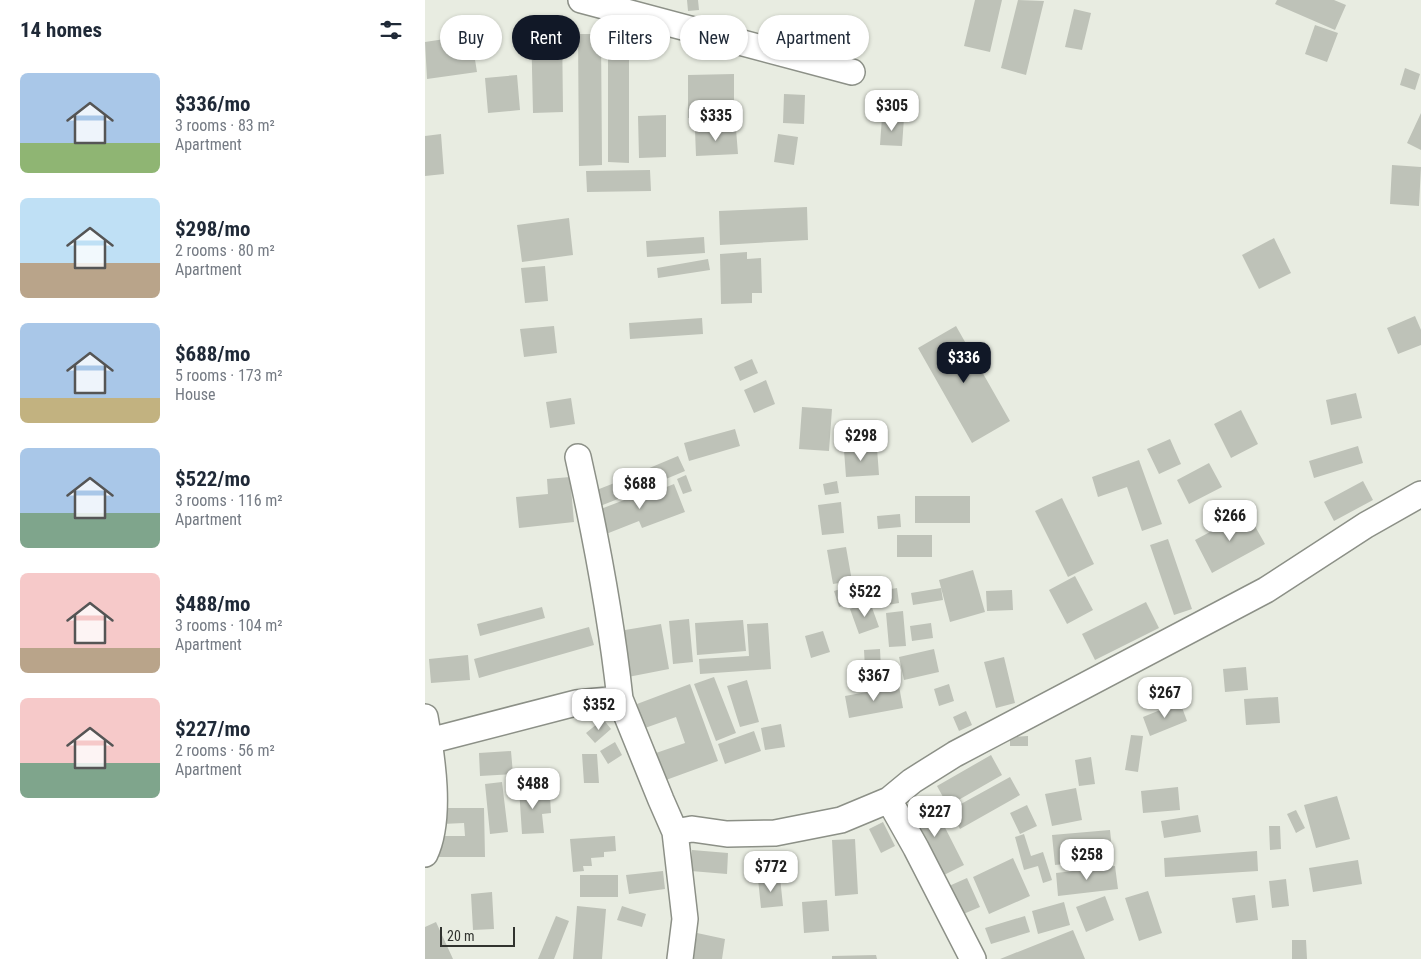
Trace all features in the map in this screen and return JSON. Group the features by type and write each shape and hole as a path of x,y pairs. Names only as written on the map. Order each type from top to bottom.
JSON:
{"street":[{"path":"581,0 852,72"},
{"path":"577,457 597,542 614,644 620,699 675,832 685,919 680,959"},
{"path":"675,832 692,829 727,834 775,833 841,820 889,800 911,781 955,754 1266,590 1366,525 1421,494"},
{"path":"425,854 429,845 434,820 431,752 427,729 576,704 620,699"},
{"path":"889,800 973,959"}],"building":[{"path":"687,0 698,0 699,10 688,11"},
{"path":"975,0 1002,0 990,52 964,46"},
{"path":"1018,0 1044,1 1026,75 1001,68"},
{"path":"1277,0 1334,0 1346,5 1335,30 1275,4"},
{"path":"1074,9 1091,13 1082,50 1065,47"},
{"path":"1315,25 1338,33 1327,62 1305,54"},
{"path":"580,34 590,34 590,60 601,60 602,165 579,166 578,60 580,60"},
{"path":"440,40 440,60 475,60 477,72 427,79 425,42"},
{"path":"532,60 562,60 563,112 533,113"},
{"path":"608,60 629,60 629,163 608,162"},
{"path":"1405,68 1420,74 1415,90 1400,85"},
{"path":"734,74 734,118 688,118 688,75"},
{"path":"517,75 520,110 488,113 485,78"},
{"path":"784,94 805,95 804,124 783,123"},
{"path":"1421,113 1421,150 1407,143"},
{"path":"666,115 666,157 639,158 638,116"},
{"path":"882,117 904,118 902,146 880,145"},
{"path":"736,129 738,154 696,156 695,130"},
{"path":"441,134 444,174 425,176 425,136"},
{"path":"778,134 798,137 794,165 774,162"},
{"path":"1392,165 1421,167 1419,206 1390,204"},
{"path":"650,170 651,191 587,192 586,171"},
{"path":"807,207 808,240 720,245 719,211"},
{"path":"569,218 573,255 522,262 517,225"},
{"path":"704,237 705,253 647,257 646,241"},
{"path":"1274,238 1291,273 1259,289 1242,255"},
{"path":"747,252 747,259 761,258 762,293 752,293 752,303 721,304 720,254"},
{"path":"708,259 710,270 658,278 657,268"},
{"path":"545,266 548,301 525,303 521,268"},
{"path":"1415,316 1421,330 1421,345 1398,354 1387,328"},
{"path":"702,318 703,334 630,339 629,323"},
{"path":"554,326 557,353 524,357 520,329"},
{"path":"956,326 1010,421 972,443 918,348"},
{"path":"752,359 758,373 740,381 734,367"},
{"path":"766,380 775,404 754,413 744,390"},
{"path":"1356,393 1362,418 1331,425 1326,400"},
{"path":"571,398 575,424 550,428 546,402"},
{"path":"802,407 832,409 829,451 799,449"},
{"path":"1241,410 1258,444 1231,458 1214,424"},
{"path":"735,429 740,446 689,461 684,443"},
{"path":"1170,439 1181,464 1159,474 1147,449"},
{"path":"1358,446 1363,463 1314,478 1309,461"},
{"path":"877,448 879,475 846,477 844,450"},
{"path":"678,456 685,471 654,484 647,469"},
{"path":"1139,460 1162,524 1142,531 1127,487 1098,497 1092,477"},
{"path":"1209,463 1222,487 1189,504 1177,480"},
{"path":"645,471 651,486 595,508 589,493"},
{"path":"686,475 692,491 683,494 677,479"},
{"path":"570,477 574,522 519,528 516,497 548,494 547,479"},
{"path":"837,481 839,493 825,495 823,484"},
{"path":"1363,481 1373,500 1334,521 1324,502"},
{"path":"674,484 685,512 642,528 639,521 601,536 593,512 658,487 659,490"},
{"path":"915,496 970,496 970,523 915,523"},
{"path":"1062,498 1094,564 1068,577 1035,511"},
{"path":"841,502 844,533 822,535 818,505"},
{"path":"1247,512 1265,544 1212,573 1195,540"},
{"path":"900,514 901,527 878,529 877,516"},
{"path":"897,535 932,535 932,557 897,557"},
{"path":"1168,539 1192,609 1174,615 1150,545"},
{"path":"846,547 852,581 833,584 827,550"},
{"path":"973,570 985,612 950,622 939,580"},
{"path":"1075,576 1093,610 1067,624 1049,590"},
{"path":"860,583 864,599 839,607 834,591"},
{"path":"897,588 899,603 882,606 879,591"},
{"path":"941,588 943,600 913,605 911,593"},
{"path":"1012,590 1013,610 987,611 986,591"},
{"path":"870,602 879,627 859,634 850,609"},
{"path":"1146,602 1159,628 1095,660 1082,634"},
{"path":"542,607 545,618 480,636 477,624"},
{"path":"903,611 906,646 889,647 886,613"},
{"path":"689,619 693,662 673,664 669,621"},
{"path":"743,620 746,651 697,655 695,623"},
{"path":"768,623 771,669 700,674 699,659 749,656 747,624"},
{"path":"931,623 933,638 912,641 910,626"},
{"path":"661,624 669,669 628,677 619,631"},
{"path":"589,627 594,645 479,678 474,659"},
{"path":"823,631 830,652 811,658 805,636"},
{"path":"880,649 881,669 865,669 864,650"},
{"path":"934,649 939,672 904,680 899,657"},
{"path":"468,655 470,680 431,683 429,659"},
{"path":"1004,657 1015,703 996,708 984,662"},
{"path":"1246,667 1248,690 1225,692 1223,669"},
{"path":"714,677 736,733 716,741 694,684"},
{"path":"747,680 759,722 740,727 727,686"},
{"path":"690,684 718,761 666,780 656,753 685,743 676,717 645,728 637,704"},
{"path":"949,684 954,701 939,706 934,689"},
{"path":"899,686 903,708 849,718 845,696"},
{"path":"1278,697 1280,723 1246,725 1244,699"},
{"path":"1180,702 1187,721 1150,736 1143,717"},
{"path":"966,711 972,725 959,731 953,717"},
{"path":"603,719 611,729 595,743 586,733"},
{"path":"781,724 785,747 765,750 761,728"},
{"path":"754,731 761,751 725,764 718,744"},
{"path":"1131,735 1143,736 1138,772 1125,770"},
{"path":"1028,736 1028,746 1010,746 1010,737"},
{"path":"615,742 622,755 608,764 600,751"},
{"path":"511,751 513,774 480,776 479,753"},
{"path":"582,754 597,754 599,783 584,783"},
{"path":"991,755 1002,775 948,806 937,786"},
{"path":"1091,757 1095,784 1079,786 1075,760"},
{"path":"1010,777 1020,795 960,829 950,810"},
{"path":"502,782 508,832 490,834 485,784"},
{"path":"541,787 541,796 550,796 551,813 542,814 544,833 522,834 519,788"},
{"path":"1178,787 1180,810 1143,813 1141,791"},
{"path":"1076,788 1082,820 1052,826 1045,794"},
{"path":"1337,796 1350,839 1316,848 1304,805"},
{"path":"930,798 964,865 940,877 907,810"},
{"path":"1027,805 1037,826 1020,834 1010,813"},
{"path":"441,808 484,808 485,857 436,857 435,836 465,836 464,823 442,824"},
{"path":"1296,810 1305,828 1296,833 1287,814"},
{"path":"1198,815 1201,832 1164,838 1161,821"},
{"path":"883,822 895,846 881,853 869,829"},
{"path":"1269,826 1280,826 1281,849 1270,850"},
{"path":"1110,830 1113,859 1055,865 1052,835"},
{"path":"1024,834 1031,856 1043,852 1052,880 1043,883 1038,866 1024,870 1015,837"},
{"path":"615,836 616,851 604,852 604,857 591,858 592,866 583,866 584,871 573,872 570,839"},
{"path":"855,839 858,894 835,896 832,840"},
{"path":"692,850 728,853 727,874 691,871"},
{"path":"1257,851 1258,871 1165,877 1164,858"},
{"path":"1013,858 1030,896 989,914 973,877"},
{"path":"1358,860 1362,884 1313,892 1309,868"},
{"path":"1115,866 1118,889 1058,896 1056,873"},
{"path":"663,871 665,889 629,894 626,875"},
{"path":"580,875 618,875 618,897 580,897"},
{"path":"780,877 783,906 761,908 758,879"},
{"path":"967,878 980,907 961,915 949,886"},
{"path":"1286,879 1289,906 1272,908 1269,881"},
{"path":"1148,891 1162,933 1139,941 1125,898"},
{"path":"492,892 494,929 473,930 471,894"},
{"path":"1255,895 1258,920 1236,923 1232,898"},
{"path":"1105,896 1114,920 1086,932 1076,907"},
{"path":"827,900 829,931 804,933 802,902"},
{"path":"1064,902 1070,925 1038,934 1032,911"},
{"path":"577,906 606,909 602,959 573,959"},
{"path":"622,906 646,914 642,927 617,920"},
{"path":"556,916 569,921 554,959 538,959"},
{"path":"1025,916 1030,932 991,944 985,928"},
{"path":"436,922 453,959 425,959 425,927"},
{"path":"1073,930 1085,959 1000,959"},
{"path":"697,933 725,939 722,959 693,959"},
{"path":"1292,940 1306,940 1307,959 1292,959"},
{"path":"876,955 877,959 832,959 832,956"}]}
